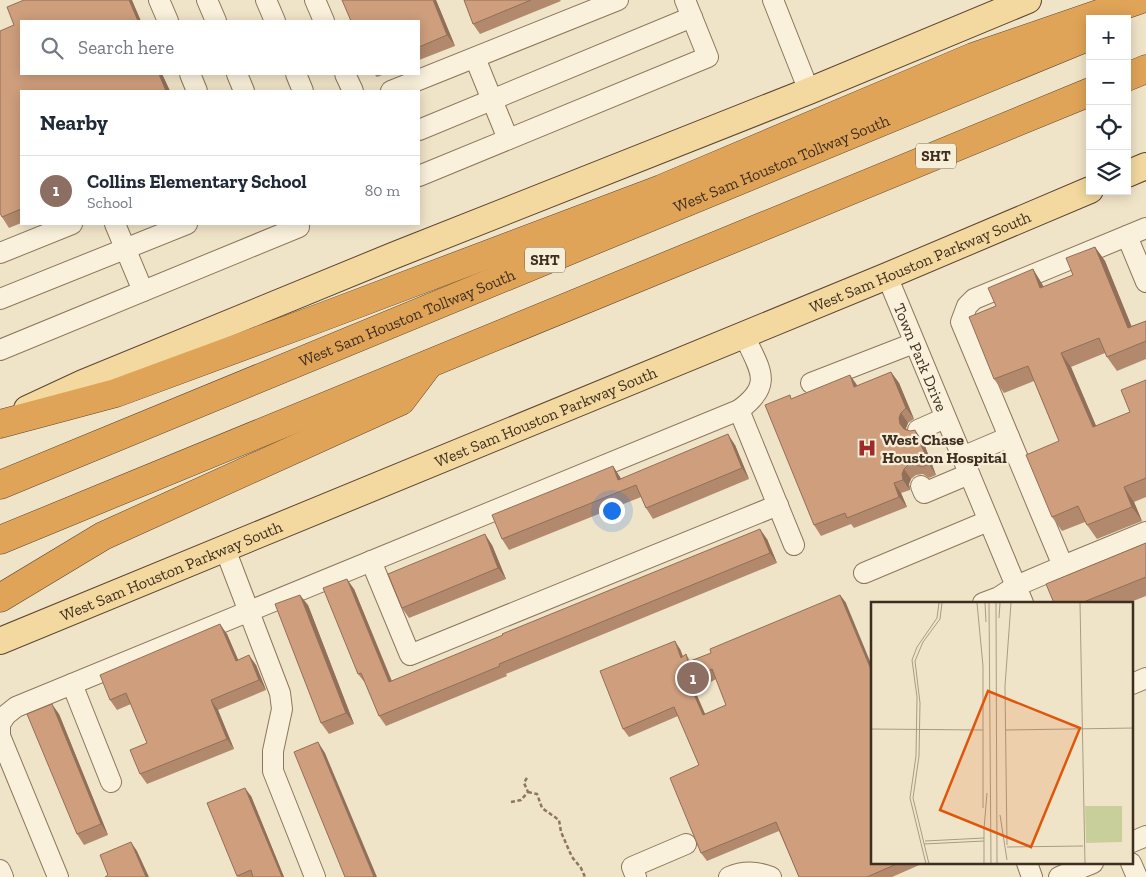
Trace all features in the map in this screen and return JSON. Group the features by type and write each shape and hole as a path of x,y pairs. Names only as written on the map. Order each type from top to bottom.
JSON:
{"highway":[{"path":"0,423 116,393 322,317 661,189 974,57 1139,0"},
{"path":"1131,19 1146,13"},
{"name":"West Sam Houston Tollway South","path":"0,484 1086,38"},
{"path":"1131,75 1146,69"},
{"name":"SHT","path":"0,540 1086,94"},
{"path":"0,598 102,536 401,401 429,364"}],"main road":[{"path":"0,423 83,383 367,266 809,91 1028,0"},
{"path":"1131,172 1146,166"},
{"name":"West Sam Houston Parkway South","path":"0,641 887,276 1086,192"}],"street":[{"path":"159,0 168,20"},
{"path":"207,0 216,20"},
{"path":"266,0 274,20"},
{"path":"315,0 324,20"},
{"path":"394,90 475,58 590,5 618,0"},
{"path":"773,0 809,91"},
{"path":"420,130 492,100 688,8 708,57 420,176"},
{"path":"475,58 508,139"},
{"path":"190,75 197,90"},
{"path":"237,75 244,90"},
{"path":"296,75 303,90"},
{"path":"345,75 353,90"},
{"path":"0,253 70,225"},
{"path":"115,225 143,291"},
{"path":"0,299 184,225"},
{"path":"0,350 299,227 298,225"},
{"path":"1062,566 961,322 962,314 966,306 974,299 1146,228"},
{"path":"1127,236 1146,282"},
{"name":"Town Park Drive","path":"887,276 1019,595"},
{"path":"58,877 0,736 0,726 6,715 16,707 739,410 753,400 760,390 761,381 760,373 744,335"},
{"path":"811,383 914,343"},
{"path":"739,410 794,545"},
{"path":"918,430 945,418"},
{"path":"922,486 924,493 1009,437"},
{"path":"371,561 410,655 778,505"},
{"path":"864,573 988,521"},
{"path":"986,602 999,597 1019,595 1062,566 1146,532"},
{"path":"225,549 280,693 282,709 273,751 274,771 315,877"},
{"path":"1134,683 1146,678"},
{"path":"72,684 112,782"},
{"path":"1134,841 1146,836"},
{"path":"636,877 632,867 686,844"},
{"path":"1026,864 1032,877"},
{"path":"1059,877 1091,864"},
{"path":"1131,864 1137,877"},
{"path":"0,870 3,877"},
{"path":"729,877 741,872 761,873 771,877"}],"path":[{"path":"528,776 524,783 528,792"},
{"path":"511,802 521,800 528,792"},
{"path":"528,792 536,794 542,808 559,820 565,840 585,877"}],"building":[{"path":"24,0 129,0 138,20 20,20 20,75 159,75 166,90 20,90 20,209 2,217 0,213 0,31 14,25 7,7"},
{"path":"342,0 433,0 447,35 420,47 420,20 351,20"},
{"path":"464,0 531,0 473,24"},
{"path":"1095,247 1128,328 1146,321 1146,341 1107,357 1099,338 1061,353 1093,427 1130,412 1121,390 1146,380 1146,478 1124,487 1132,507 1087,525 1078,506 1052,517 1026,455 1059,441 1028,366 994,379 969,317 996,306 988,288 1033,269 1040,288 1073,275 1066,258"},
{"path":"891,372 906,408 899,418 900,424 904,429 915,430 929,464 922,467 915,464 908,465 904,469 902,474 903,480 894,483 899,497 847,518 845,513 814,525 765,405 790,395 791,399 850,375 854,387"},
{"path":"728,434 742,468 646,508 636,485 502,539 492,515 613,466 618,480"},
{"path":"760,529 770,553 499,664 500,666 379,716 361,673 358,674 323,588 347,579 389,682"},
{"path":"485,534 498,568 402,608 388,574"},
{"path":"1146,543 1146,577 1084,602 1054,602 1046,584"},
{"path":"300,595 346,713 321,723 275,604"},
{"path":"840,595 871,670 871,864 897,864 867,877 799,877 776,822 701,853 670,778 699,765 674,707 623,729 600,671 675,641 681,658 686,654 688,662 711,653 710,649","holes":["712,669 726,705 703,715 689,683"]},
{"path":"220,624 236,661 249,655 259,680 211,700 227,739 140,774 130,750 147,743 126,693 110,700 100,675"},
{"path":"52,704 101,824 77,834 27,714"},
{"path":"318,742 374,877 345,877 294,752"},
{"path":"245,788 282,877 253,877 251,870 237,876 207,803"},
{"path":"131,842 146,877 105,877 108,875 100,855"}],"place":[{"name":"West Chase Houston Hospital","path":"867,448"},
{"name":"Collins Elementary School","path":"693,678"}]}
